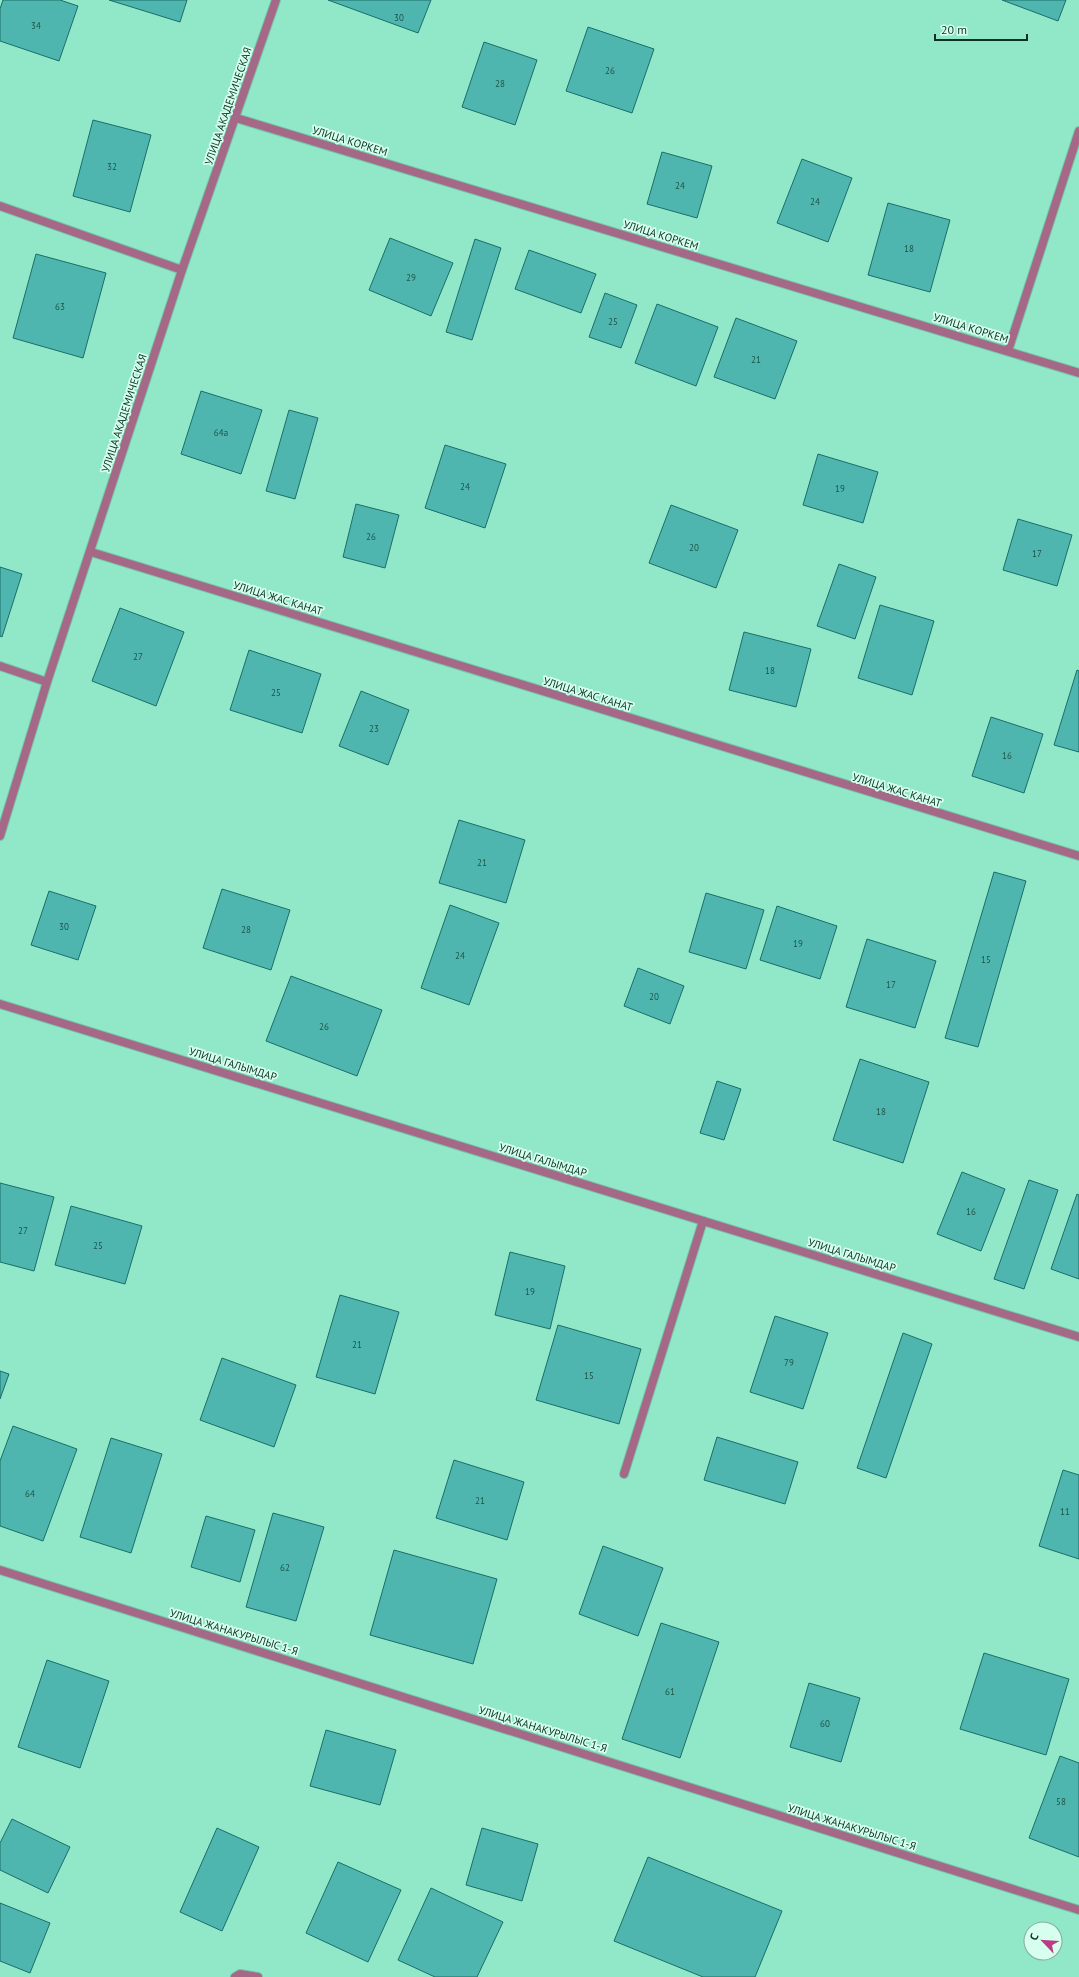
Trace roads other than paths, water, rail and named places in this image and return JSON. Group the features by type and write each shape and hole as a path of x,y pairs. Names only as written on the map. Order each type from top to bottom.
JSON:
{"street":[{"name":"УЛИЦА АКАДЕМИЧЕСКАЯ","path":"0,836 47,682 91,552 182,270 276,0"},
{"name":"УЛИЦА КОРКЕМ","path":"236,118 1079,373"},
{"path":"1008,351 1079,131"},
{"path":"0,206 182,270"},
{"name":"УЛИЦА ЖАС КАНАТ","path":"91,552 1079,856"},
{"path":"0,666 47,682"},
{"name":"УЛИЦА ГАЛЫМДАР","path":"0,1004 1079,1337"},
{"path":"624,1474 703,1221"},
{"name":"УЛИЦА ЖАНАКУРЫЛЫС 1-Я","path":"0,1570 1079,1910"},
{"path":"238,1976 258,1977"}]}
